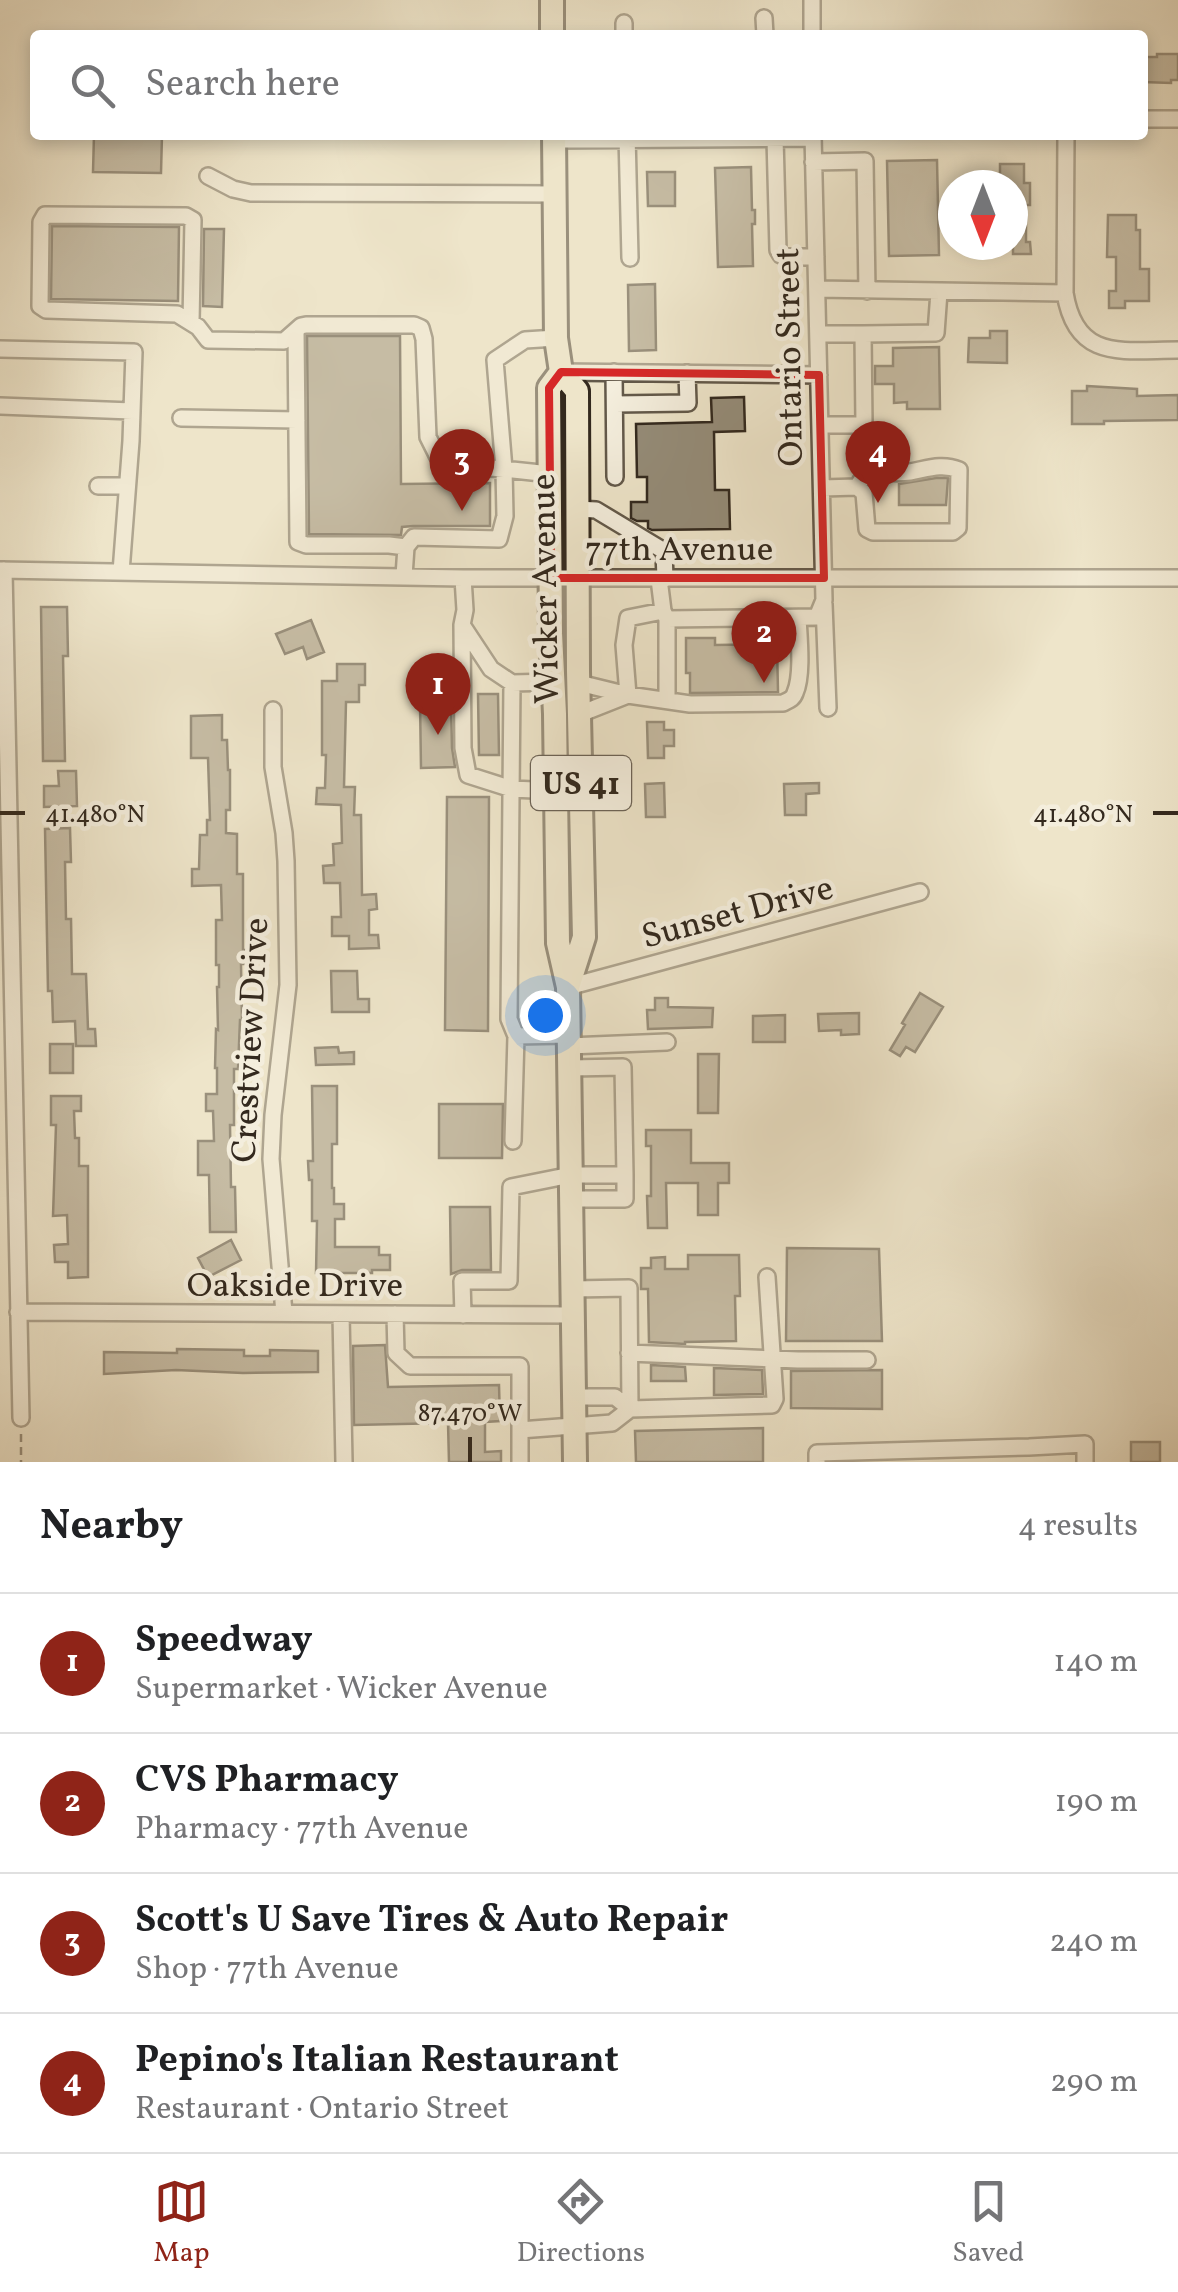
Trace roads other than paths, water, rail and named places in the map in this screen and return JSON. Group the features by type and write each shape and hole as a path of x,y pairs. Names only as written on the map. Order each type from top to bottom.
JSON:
{"highway":[{"path":"552,0 552,30"},
{"name":"Wicker Avenue","path":"554,140 556,338 561,372 577,392 584,937 568,987"},
{"name":"Wicker Avenue","path":"561,372 550,388 550,474 558,943 568,987 575,1462"}],"street":[{"path":"812,0 812,30"},
{"path":"1148,118 1178,118"},
{"path":"627,140 630,258"},
{"path":"770,140 778,250 786,258 816,257"},
{"name":"Ontario Street","path":"813,140 828,708"},
{"path":"1066,140 1065,293 1072,323 1079,334 1097,345 1117,350 1178,350"},
{"path":"814,162 865,161 867,291"},
{"path":"208,176 232,189 251,192 554,194"},
{"path":"191,322 193,220 186,216 46,214 42,222 40,306 46,310 177,314 198,327 208,340 284,341 306,325 414,325 421,328 424,339 428,437 437,455 447,465 550,474"},
{"path":"816,289 1065,293"},
{"path":"818,334 936,333 939,292"},
{"path":"296,331 298,542 406,547"},
{"path":"820,424 864,424 864,334"},
{"path":"404,576 406,547 414,538 500,538 505,516 504,469 495,360 525,340 556,338"},
{"path":"0,349 134,352 120,572"},
{"path":"561,372 819,375"},
{"path":"614,372 615,477"},
{"path":"614,404 688,403 687,373"},
{"path":"0,406 132,411"},
{"path":"182,418 297,420"},
{"path":"857,487 868,471 867,450"},
{"path":"822,488 857,487 864,493 867,528 873,532 953,532 958,528 959,470 950,466 910,472 868,471"},
{"path":"98,486 127,486"},
{"path":"577,509 596,510 664,551 668,700"},
{"path":"2,570 20,1418"},
{"name":"77th Avenue","path":"2,570 463,578 1178,578"},
{"path":"463,578 463,748 468,775 512,789 556,791"},
{"path":"628,695 624,646 628,618 816,617 824,600"},
{"path":"579,683 628,695 708,704 783,703 796,693 800,657 798,618"},
{"path":"462,626 491,669 512,684 554,682"},
{"path":"512,684 508,1019 516,1036 514,1141"},
{"path":"580,714 628,695"},
{"name":"Crestview Drive","path":"273,710 272,767 285,847 288,985 270,1159 284,1314"},
{"name":"Sunset Drive","path":"568,987 920,892"},
{"path":"516,1036 623,1068 624,1199 571,1187"},
{"path":"569,1050 667,1042"},
{"path":"462,1314 462,1281 509,1281 511,1187 571,1187 625,1175"},
{"path":"520,1430 612,1423 630,1409 772,1406 775,1400 768,1278"},
{"path":"573,1288 628,1288 630,1409"},
{"name":"Oakside Drive","path":"18,1312 573,1316"},
{"path":"341,1314 344,1462"},
{"path":"395,1314 396,1354 410,1366 520,1366 520,1462"},
{"path":"629,1352 867,1360"},
{"path":"574,1397 615,1397 630,1409"},
{"path":"817,1462 817,1453 1029,1455 1085,1444 1085,1462"}],"place":[{"name":"Pepino's Italian Restaurant","path":"878,503"},
{"name":"Scott's U Save Tires & Auto Repair","path":"462,511"},
{"name":"CVS Pharmacy","path":"764,683"},
{"name":"Speedway","path":"438,735"}]}
